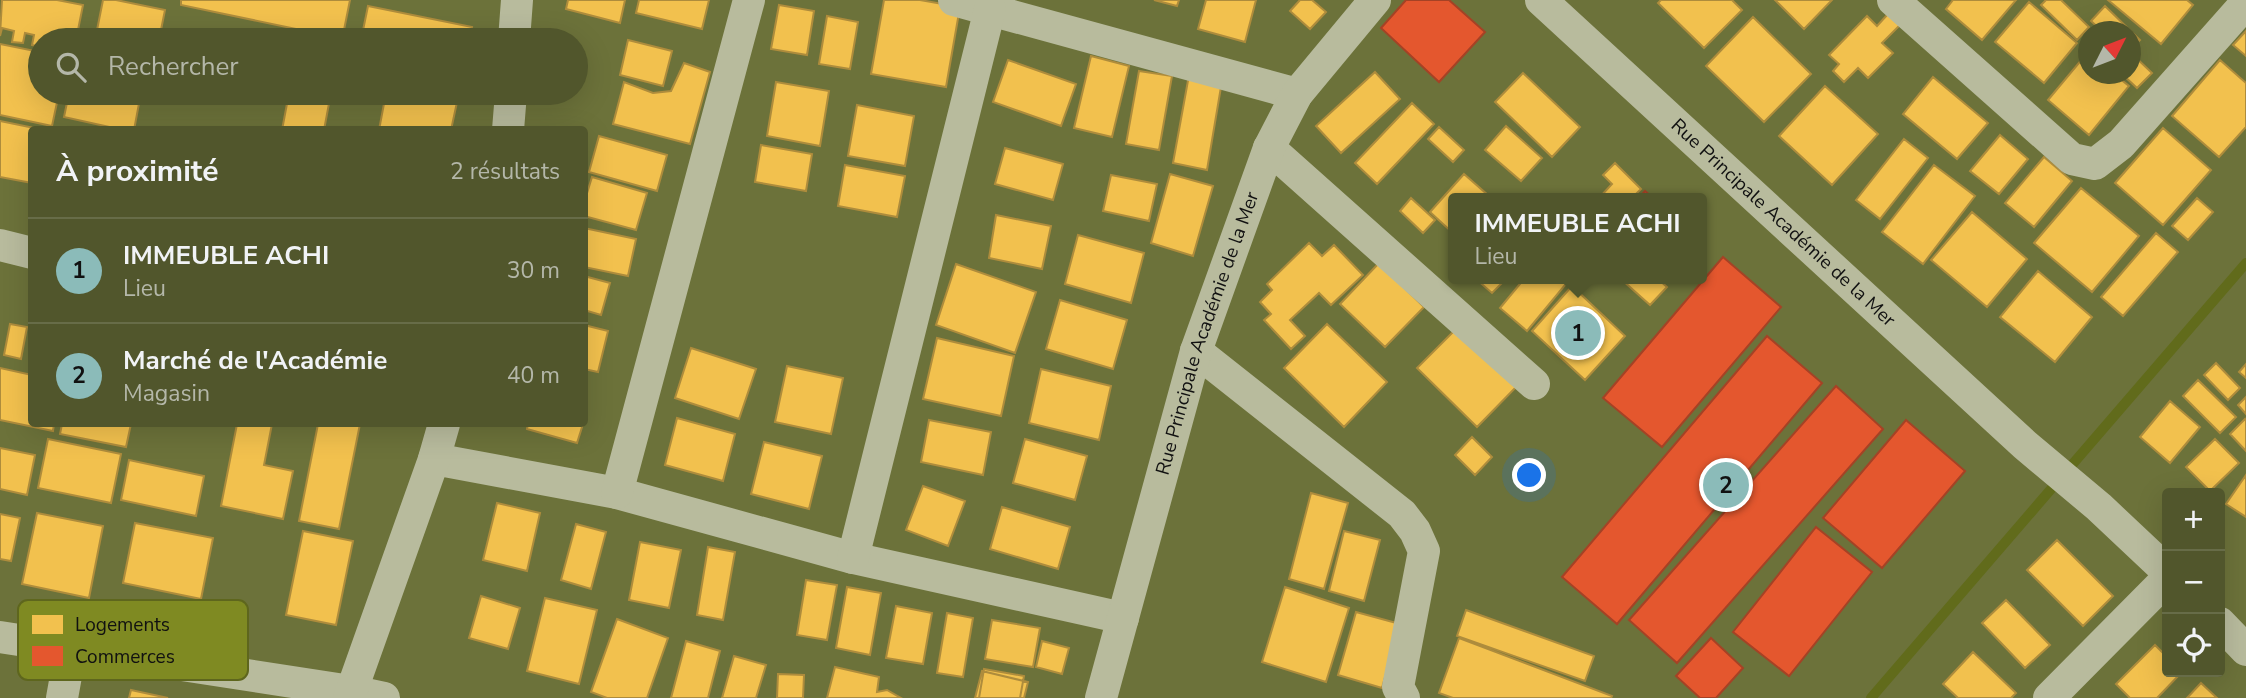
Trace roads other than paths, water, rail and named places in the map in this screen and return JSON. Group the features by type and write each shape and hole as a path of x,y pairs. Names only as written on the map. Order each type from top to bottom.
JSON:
{"street":[{"path":"515,28 517,0"},
{"path":"617,493 749,0"},
{"path":"954,0 1297,94"},
{"name":"Rue Principale Académie de la Mer","path":"1101,698 1196,351 1269,148 1297,94 1375,0"},
{"name":"Rue Principale Académie de la Mer","path":"1541,0 2025,445 2099,507 2162,566"},
{"path":"1894,0 2072,159 2095,164 2121,144 2246,4"},
{"path":"853,558 990,9"},
{"path":"508,126 510,105"},
{"path":"1269,148 1534,384"},
{"path":"0,244 28,252"},
{"path":"1196,351 1402,514 1415,531 1424,551 1398,687 1404,698"},
{"path":"350,694 443,427"},
{"path":"434,459 617,493 853,558 1123,618"},
{"path":"2049,698 2162,584"},
{"path":"2225,629 2246,650"},
{"path":"0,637 18,640"},
{"path":"248,677 384,698"},
{"path":"62,698 65,680"}],"waterway":[{"path":"1871,698 2246,263"}],"place":[{"name":"IMMEUBLE ACHI","path":"1578,333"},
{"name":"Marché de l'Académie","path":"1726,485"}]}
